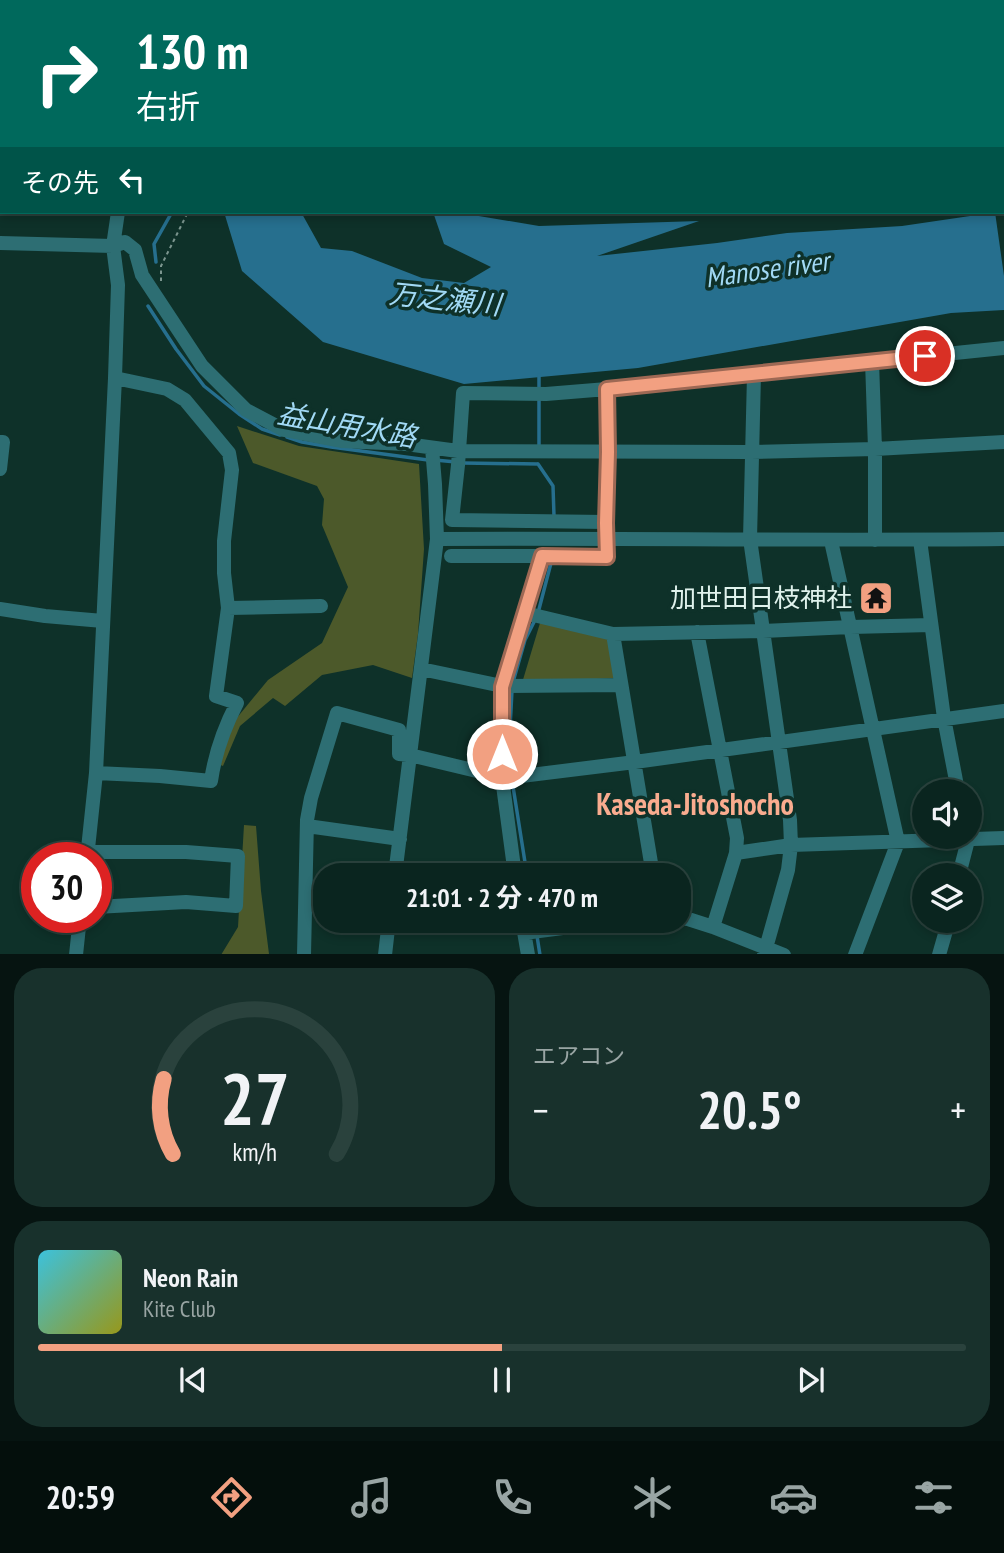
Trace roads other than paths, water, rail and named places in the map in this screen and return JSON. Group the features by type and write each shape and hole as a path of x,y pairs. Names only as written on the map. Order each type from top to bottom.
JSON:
{"street":[{"path":"89,842 96,773 116,378 118,285 113,246 118,214"},
{"path":"0,243 113,246 125,242 135,250 142,275 202,366 253,415 284,430 341,441 406,444 433,457 458,458 529,452 751,452 1004,442"},
{"path":"606,523 452,520 463,394 546,394 607,389 1004,348"},
{"path":"872,361 875,540"},
{"path":"754,375 750,539 792,845 789,870 765,951"},
{"path":"96,773 211,782 218,747 237,703 216,695 228,608 224,541 232,470 229,453 185,400 167,389 116,378"},
{"path":"451,556 607,557 607,389"},
{"path":"0,442 3,442 0,469"},
{"path":"397,863 437,539 433,457"},
{"path":"437,539 1004,539"},
{"path":"920,540 944,719 956,779"},
{"path":"831,541 898,842 855,954"},
{"path":"514,863 504,778 510,687 533,614 542,556"},
{"path":"228,608 321,606"},
{"path":"0,609 103,621"},
{"path":"533,614 614,634 931,625"},
{"path":"697,632 737,838 736,853 713,927"},
{"path":"614,634 651,863"},
{"path":"421,668 510,687 621,685"},
{"path":"304,954 307,826 311,798 338,713 399,730 399,754 504,778 1004,711"},
{"path":"307,826 400,839"},
{"path":"982,838 1004,838"},
{"path":"736,853 792,845 912,841"},
{"path":"112,854 186,852 238,856 236,906 186,902 112,906"},
{"path":"691,920 765,951 784,954"},
{"path":"76,954 78,933"},
{"path":"385,954 387,933"},
{"path":"525,933 528,954"},
{"path":"939,954 946,933"}],"water":[{"path":"225,214 302,214 321,248 352,251 422,278 464,283 491,267 444,244 434,214 467,214 539,226 699,221 597,256 787,233 902,226 984,214 1004,214 1004,310 951,313 638,368 464,384 323,342 242,271"}],"waterway":[{"name":"益山用水路","path":"156,262 154,244 171,214"},
{"name":"益山用水路","path":"148,306 204,386 262,429 280,435"},
{"path":"539,375 539,391"},
{"path":"539,399 539,447"},
{"name":"益山用水路","path":"287,437 331,447 428,460"},
{"name":"益山用水路","path":"435,460 456,462"},
{"name":"益山用水路","path":"463,463 538,464"},
{"name":"益山用水路","path":"538,464 553,486 554,516"},
{"name":"益山用水路","path":"538,613 551,563"},
{"name":"益山用水路","path":"513,682 525,640 535,620"},
{"name":"益山用水路","path":"511,773 509,749 512,690"},
{"name":"益山用水路","path":"512,780 525,863"},
{"name":"益山用水路","path":"537,936 540,954"}],"place":[{"name":"加世田日枝神社","path":"876,598"}],"district":[{"name":"Kaseda-Jitoshocho","path":"695,805"}],"water label":[{"name":"Manose river","path":"767,269"},
{"name":"万之瀬川","path":"445,299"}]}
